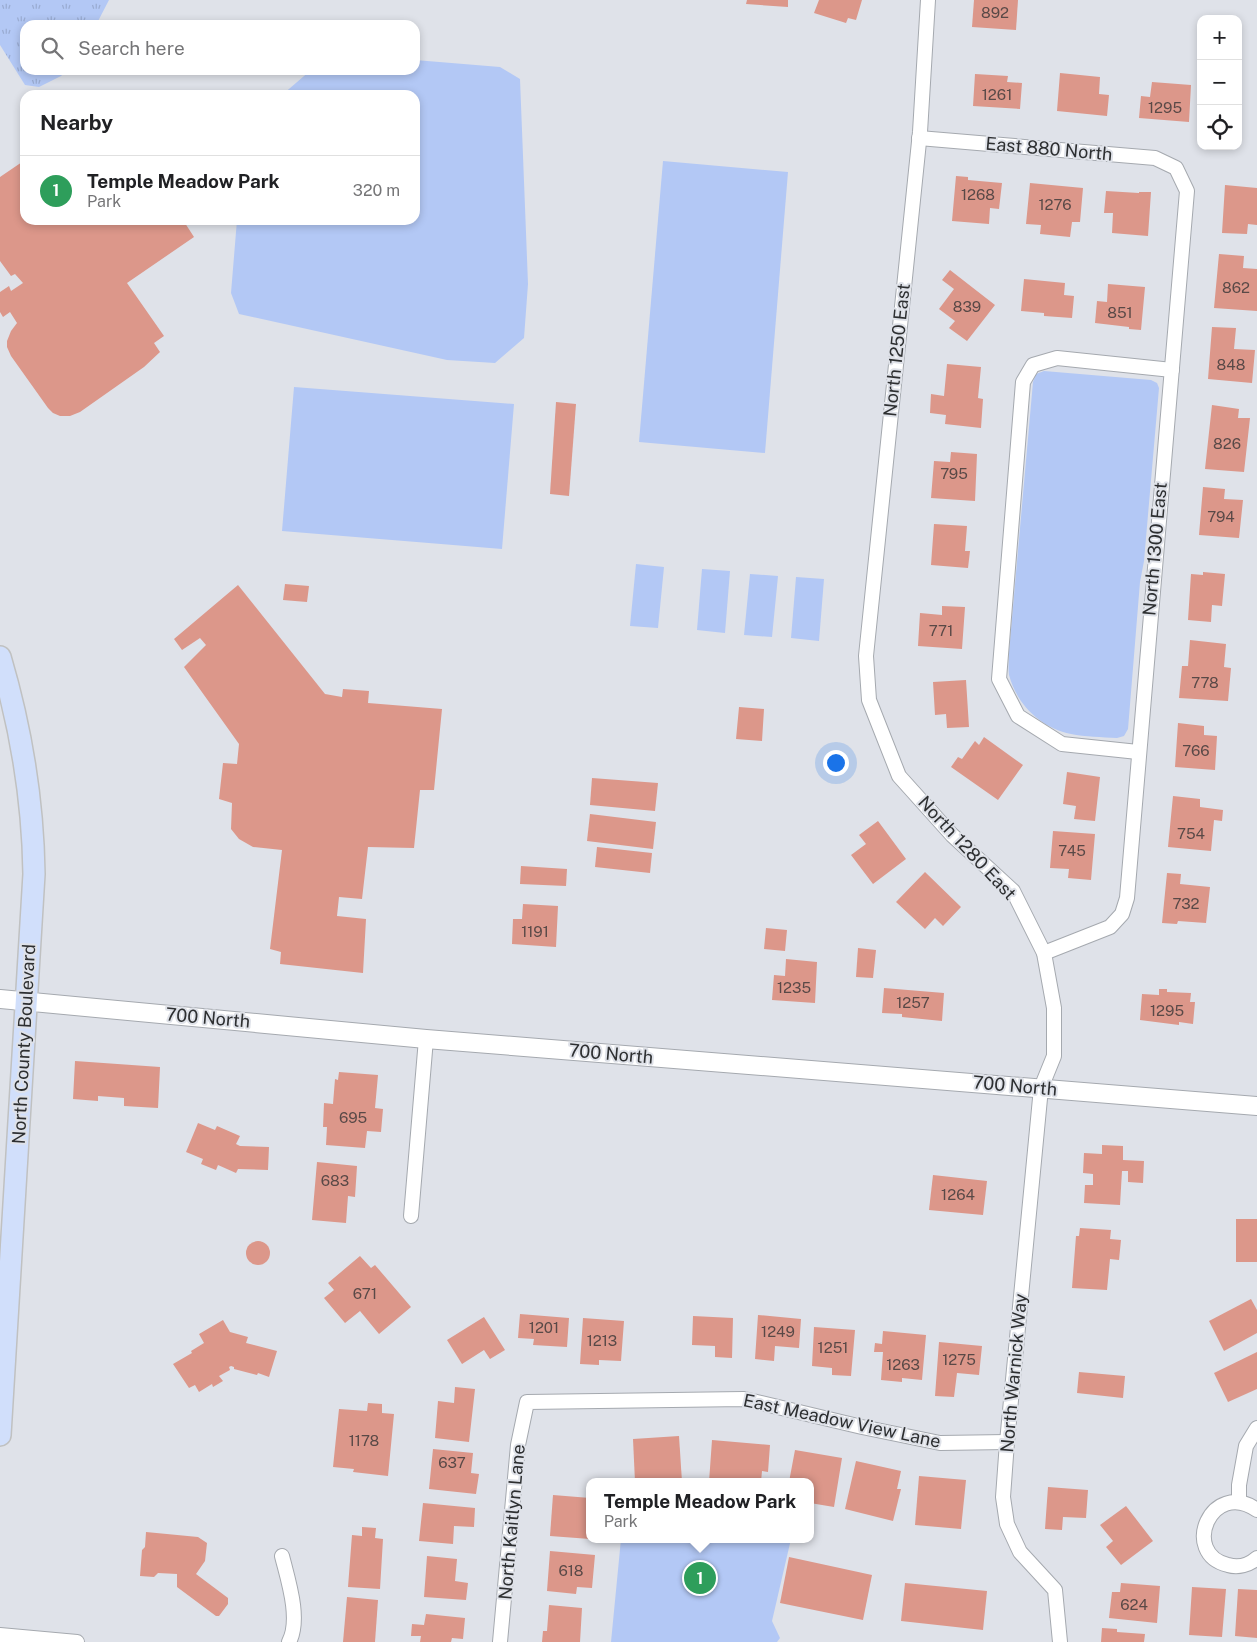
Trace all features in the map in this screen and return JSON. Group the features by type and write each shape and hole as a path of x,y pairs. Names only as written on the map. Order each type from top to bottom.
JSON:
{"main road":[{"name":"North County Boulevard","path":"0,657 11,693 26,770 33,830 34,874 0,1435"}],"street":[{"name":"North 1250 East","path":"869,700 866,656 919,138 928,0"},
{"name":"East 880 North","path":"919,138 1155,158 1176,168"},
{"name":"North 1300 East","path":"1044,952 1110,927 1122,914 1127,898 1187,191 1176,168"},
{"path":"1138,752 1062,744 1018,716 999,679 1023,382 1033,365 1057,358 1172,370"},
{"name":"North 1280 East","path":"869,700 899,776 952,835 1012,891 1044,952 1054,1008 1054,1056 1040,1088"},
{"name":"700 North","path":"0,999 426,1039 1257,1106"},
{"path":"410,1216 426,1039"},
{"name":"North Warnick Way","path":"1040,1088 1007,1442 1004,1497 1007,1524 1020,1552 1055,1590 1060,1642"},
{"name":"East Meadow View Lane","path":"527,1402 744,1399 940,1443 1007,1442"},
{"name":"North Kaitlyn Lane","path":"500,1642 518,1444 527,1402"},
{"path":"1239,1502 1239,1485 1246,1446 1257,1428"},
{"path":"1257,1510 1250,1505 1239,1502 1219,1506 1206,1522 1204,1532 1204,1542 1208,1551 1223,1564 1233,1567 1244,1566 1257,1558"},
{"path":"282,1556 294,1605 292,1637 289,1642"},
{"path":"0,1635 77,1642"}],"green space":[{"path":"0,0 109,0 99,20 20,20 20,75 62,75 39,87 25,85 0,45"},
{"path":"420,60 500,67 520,79 528,284 524,338 495,363 447,360 239,314 231,293 237,225 420,225 420,90 288,90 305,75 420,75"},
{"path":"663,161 788,172 765,453 639,442"},
{"path":"1044,371 1151,380 1157,383 1159,388 1128,729 1124,736 1117,738 1076,735 1060,731 1040,721 1024,705 1009,675 1009,652 1033,382 1036,374"},
{"path":"294,387 514,404 502,549 282,531"},
{"path":"636,564 664,567 658,628 630,626"},
{"path":"702,569 730,571 725,633 697,630"},
{"path":"750,574 778,576 772,637 744,635"},
{"path":"796,577 824,579 819,641 791,638"},
{"path":"621,1543 790,1543 772,1621 780,1638 777,1642 611,1642"}],"building":[{"path":"747,0 788,0 788,7 746,4"},
{"path":"819,0 862,0 856,20 848,18 846,23 814,13"},
{"path":"974,0 1018,0 1016,30 972,27"},
{"path":"1060,73 1100,77 1099,94 1109,95 1107,116 1057,111"},
{"path":"975,74 1008,76 1007,82 1022,83 1020,109 973,106"},
{"path":"1152,82 1191,85 1189,122 1139,118 1141,96 1150,97"},
{"path":"20,163 20,225 186,225 194,237 127,283 164,336 154,343 160,352 144,367 80,412 70,416 60,416 48,408 11,356 7,347 11,331 17,323 10,312 3,317 0,312 0,292 9,286 11,291 23,283 15,274 11,276 0,261 0,177"},
{"path":"956,176 968,177 968,180 1002,183 999,209 990,208 989,224 952,221"},
{"path":"1030,183 1083,188 1080,222 1072,222 1070,237 1040,234 1041,225 1026,224"},
{"path":"1225,185 1257,188 1257,225 1248,224 1247,234 1222,233"},
{"path":"1106,191 1151,192 1148,236 1112,233 1113,213 1104,213"},
{"path":"1219,254 1244,256 1243,268 1257,269 1257,311 1214,308"},
{"path":"950,270 995,305 967,341 949,328 955,321 939,309 954,289 942,280"},
{"path":"1024,279 1065,283 1064,295 1074,296 1072,318 1044,316 1044,313 1021,311"},
{"path":"1108,284 1145,287 1141,330 1095,323 1097,301 1107,302"},
{"path":"1212,327 1236,328 1234,349 1255,350 1252,383 1208,379"},
{"path":"947,364 981,367 978,398 983,399 981,428 945,424 946,415 930,413 931,394 944,396"},
{"path":"556,402 576,404 569,496 550,494"},
{"path":"1212,405 1239,409 1238,418 1250,418 1244,472 1205,469"},
{"path":"951,452 977,454 975,501 931,498 934,461 950,462"},
{"path":"1203,487 1225,489 1224,499 1243,500 1239,538 1199,535"},
{"path":"934,524 967,526 965,551 970,551 968,568 931,565"},
{"path":"1203,572 1225,574 1222,606 1212,605 1211,622 1188,620 1191,574 1203,575"},
{"path":"285,584 309,586 307,602 283,600"},
{"path":"238,585 325,694 342,697 343,689 369,691 368,703 442,709 434,790 420,790 414,848 368,847 362,899 339,897 337,916 366,919 363,973 280,964 281,952 270,949 282,850 253,847 239,839 231,829 232,803 219,799 223,763 237,764 239,744 184,667 206,645 200,638 182,650 174,639"},
{"path":"942,606 965,607 962,649 918,646 920,613 942,615"},
{"path":"1190,640 1226,644 1224,667 1231,668 1228,701 1179,698 1182,666 1188,666"},
{"path":"966,680 969,727 947,728 946,714 935,715 933,682"},
{"path":"739,707 764,709 762,741 736,739"},
{"path":"1178,723 1204,726 1204,735 1217,736 1215,770 1175,767"},
{"path":"984,737 1023,765 998,800 951,767 958,757 962,759 975,741 979,745"},
{"path":"1067,772 1100,777 1095,821 1074,819 1076,806 1063,804"},
{"path":"592,778 658,783 655,811 590,805"},
{"path":"1173,796 1200,799 1200,807 1223,810 1222,821 1214,820 1211,851 1168,847"},
{"path":"590,814 656,822 653,849 587,841"},
{"path":"878,821 906,859 873,884 851,855 866,844 859,835"},
{"path":"1053,831 1095,834 1091,880 1068,878 1069,869 1050,868"},
{"path":"597,847 652,853 650,873 595,867"},
{"path":"521,866 567,869 566,886 520,884"},
{"path":"925,872 961,907 943,926 935,918 925,929 896,902"},
{"path":"1167,873 1181,874 1180,884 1210,887 1206,923 1178,921 1177,924 1162,923"},
{"path":"523,904 558,906 556,947 512,944 513,919 522,919"},
{"path":"766,928 787,930 785,951 764,949"},
{"path":"858,948 876,950 873,978 856,977"},
{"path":"786,959 817,962 815,1003 772,1000 774,975 785,976"},
{"path":"884,988 944,993 942,1021 902,1017 902,1014 882,1013"},
{"path":"1159,989 1167,989 1167,992 1191,993 1190,1002 1195,1002 1193,1024 1179,1022 1179,1025 1140,1020 1142,994 1159,995"},
{"path":"75,1061 160,1067 158,1108 124,1106 124,1098 98,1096 98,1101 73,1099"},
{"path":"339,1072 378,1075 375,1108 383,1109 381,1132 367,1131 365,1148 326,1145 327,1127 323,1127 324,1103 333,1104 335,1079 338,1080"},
{"path":"198,1123 215,1130 217,1126 240,1136 236,1144 240,1146 269,1147 268,1170 238,1169 236,1173 218,1165 216,1170 201,1164 203,1159 186,1152"},
{"path":"1102,1145 1123,1146 1123,1160 1144,1161 1143,1183 1128,1182 1128,1171 1122,1171 1120,1205 1084,1203 1085,1185 1093,1185 1093,1174 1083,1173 1084,1153 1102,1154"},
{"path":"317,1162 357,1166 355,1197 348,1196 346,1223 312,1220"},
{"path":"933,1175 987,1181 983,1215 929,1210"},
{"path":"1236,1219 1257,1219 1257,1262 1236,1262"},
{"path":"1080,1228 1111,1230 1110,1239 1121,1240 1119,1260 1110,1259 1107,1290 1072,1288 1076,1236 1079,1236"},
{"path":"258,1241 263,1242 269,1248 269,1258 263,1264 258,1265 253,1264 247,1258 246,1253 247,1248 253,1242"},
{"path":"360,1256 371,1268 375,1265 411,1307 379,1334 360,1311 345,1323 324,1298 334,1290 328,1283"},
{"path":"1251,1299 1257,1310 1257,1333 1224,1351 1209,1321"},
{"path":"520,1314 569,1318 567,1347 533,1345 534,1339 518,1338"},
{"path":"758,1315 801,1319 799,1348 775,1346 774,1361 755,1359"},
{"path":"693,1316 733,1318 732,1358 715,1357 715,1346 692,1345"},
{"path":"484,1317 505,1350 490,1359 484,1350 462,1364 447,1340"},
{"path":"583,1318 624,1321 621,1361 599,1360 599,1365 580,1364"},
{"path":"223,1320 230,1332 248,1337 246,1343 277,1351 269,1377 234,1369 231,1366 229,1367 230,1370 219,1376 223,1381 213,1387 212,1384 199,1392 195,1385 189,1388 173,1364 192,1353 191,1351 204,1343 199,1334"},
{"path":"814,1327 855,1330 851,1376 832,1375 832,1368 812,1366"},
{"path":"883,1331 926,1335 922,1380 902,1378 902,1382 881,1380 883,1352 874,1352 875,1343 882,1344"},
{"path":"939,1342 982,1346 979,1375 957,1373 954,1397 935,1396"},
{"path":"1257,1352 1257,1389 1228,1402 1214,1373"},
{"path":"1079,1372 1125,1376 1123,1398 1077,1393"},
{"path":"455,1387 475,1389 469,1442 435,1438 438,1401 454,1403"},
{"path":"368,1403 382,1404 382,1413 394,1414 388,1476 353,1472 354,1469 333,1467 339,1409 367,1411"},
{"path":"679,1436 682,1478 635,1478 633,1439"},
{"path":"712,1440 770,1445 768,1472 762,1471 761,1478 709,1478"},
{"path":"433,1449 473,1453 471,1473 479,1474 476,1494 429,1489"},
{"path":"795,1450 842,1458 834,1507 814,1504 814,1478 790,1478"},
{"path":"856,1461 901,1471 897,1489 901,1489 893,1521 845,1509"},
{"path":"919,1476 966,1480 961,1529 915,1525"},
{"path":"1048,1487 1088,1490 1086,1518 1063,1517 1062,1530 1045,1529"},
{"path":"553,1495 586,1498 586,1539 550,1536"},
{"path":"423,1503 475,1508 474,1527 454,1526 453,1544 419,1541"},
{"path":"1126,1506 1153,1541 1121,1565 1106,1547 1113,1541 1100,1525"},
{"path":"362,1527 376,1528 375,1538 383,1539 380,1589 348,1587 352,1535 362,1536"},
{"path":"146,1532 198,1537 207,1543 205,1561 196,1574 228,1598 228,1604 219,1616 216,1616 177,1587 177,1574 158,1573 154,1577 140,1576 142,1550 145,1547"},
{"path":"550,1551 595,1555 592,1588 577,1587 576,1594 547,1591"},
{"path":"427,1556 457,1559 455,1581 468,1583 466,1600 424,1597"},
{"path":"789,1557 872,1575 863,1620 780,1603"},
{"path":"905,1583 987,1591 983,1630 901,1621"},
{"path":"1121,1583 1160,1586 1157,1623 1109,1618 1112,1592 1120,1592"},
{"path":"1192,1587 1226,1589 1222,1637 1189,1635"},
{"path":"1238,1589 1257,1590 1257,1638 1235,1636"},
{"path":"347,1597 378,1600 375,1642 343,1642"},
{"path":"549,1605 582,1608 580,1642 542,1642 543,1631 547,1631"},
{"path":"426,1614 465,1618 463,1639 452,1638 451,1642 420,1642 421,1636 411,1636 412,1624 424,1625"},
{"path":"1102,1628 1117,1629 1117,1632 1145,1634 1144,1642 1101,1642"}],"place":[{"name":"Temple Meadow Park","path":"700,1578"}]}
